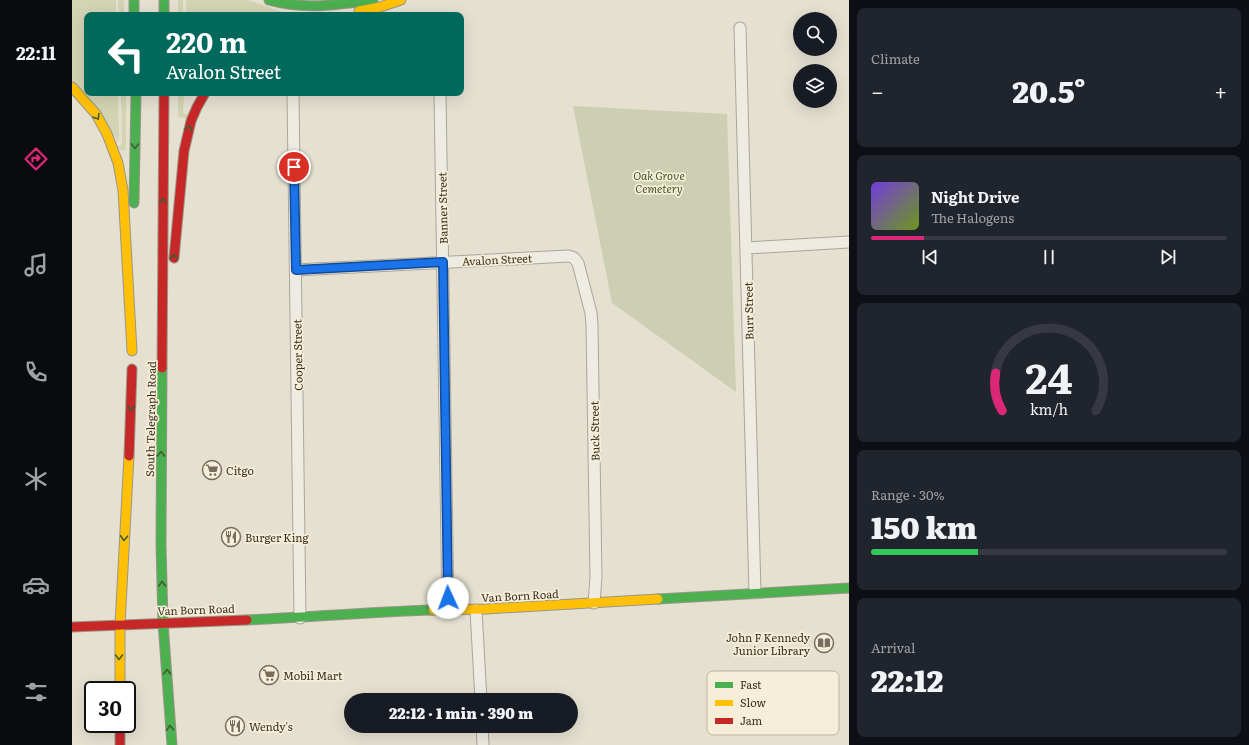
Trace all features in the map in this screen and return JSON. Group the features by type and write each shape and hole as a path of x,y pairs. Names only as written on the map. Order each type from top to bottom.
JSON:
{"main road":[{"path":"134,0 134,12"},
{"path":"164,0 164,12"},
{"path":"269,0 303,6 335,5 373,0"},
{"path":"352,12 380,7 402,0"},
{"path":"72,87 96,114 107,134 118,163 123,190 132,351"},
{"name":"South Telegraph Road","path":"120,681 120,625 132,397 136,96"},
{"name":"South Telegraph Road","path":"164,96 163,352 160,522 163,623 172,745"},
{"path":"163,352 186,138 193,115 203,96"},
{"name":"Van Born Road","path":"72,626 300,618 374,612 476,610 849,588"},
{"path":"120,733 120,745"}],"street":[{"name":"Burr Street","path":"740,28 755,594"},
{"name":"Cooper Street","path":"293,96 300,618"},
{"name":"Banner Street","path":"440,96 448,611"},
{"path":"746,248 849,242"},
{"name":"Avalon Street","path":"296,270 569,256 576,260"},
{"name":"Buck Street","path":"576,260 587,299 592,325 596,577 594,604"},
{"path":"476,610 481,693"},
{"path":"482,733 483,745"}],"green space":[{"path":"72,0 116,0 116,12 84,12 84,96 118,96 119,142 72,81"},
{"path":"118,0 124,0 124,12 119,12"},
{"path":"178,0 183,0 183,12 178,12"},
{"path":"186,0 248,0 282,12 186,12"},
{"path":"121,96 126,96 126,150 122,151 118,147 122,144"},
{"path":"178,96 184,96 183,113 188,115 186,118 178,117"},
{"name":"Oak Grove Cemetery","path":"573,106 727,114 736,392 612,303"}],"traffic: fast":[{"path":"134,0 134,12"},
{"path":"164,0 164,12"},
{"path":"269,0 308,6 334,5 373,0"},
{"path":"134,203 136,96"},
{"path":"162,368 161,544 163,623 172,745"},
{"path":"658,599 849,588"},
{"path":"247,620 433,610"}],"traffic: slow":[{"path":"359,11 380,7 401,0"},
{"path":"72,87 96,114 107,134 118,163 123,190 132,351"},
{"path":"120,681 120,625 129,456"},
{"path":"433,610 486,609 658,599"}],"traffic: jam":[{"path":"162,368 164,96"},
{"path":"174,258 184,151 191,121 203,96"},
{"path":"129,456 132,369"},
{"path":"72,627 247,620"},
{"path":"120,733 120,745"}],"place":[{"name":"Citgo","path":"212,470"},
{"name":"Burger King","path":"231,537"},
{"name":"John F Kennedy Junior Library","path":"824,643"},
{"name":"Mobil Mart","path":"269,675"},
{"name":"Wendy's","path":"235,726"}],"route":[{"path":"294,167 296,270 443,262 448,598"}]}
